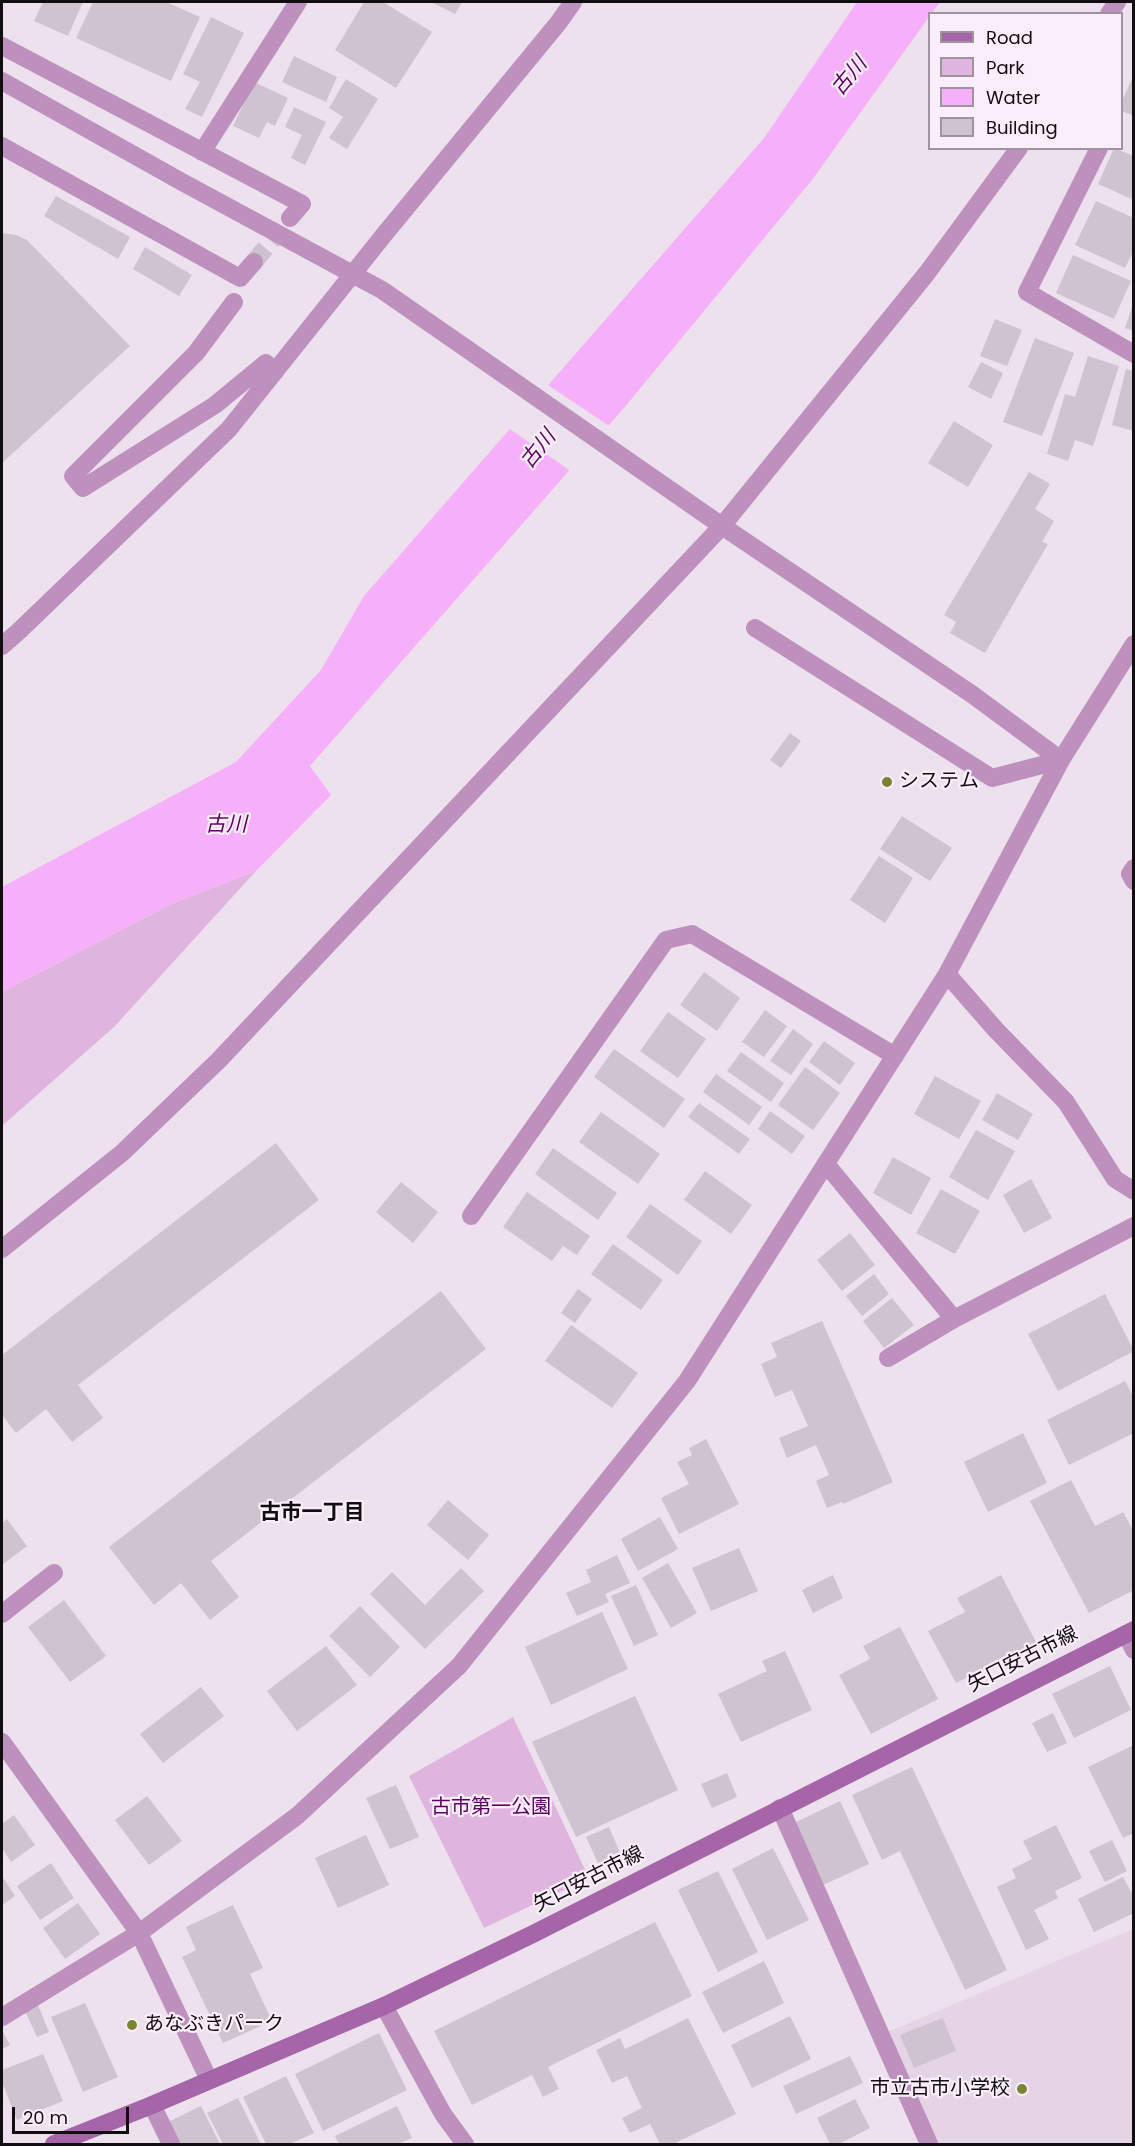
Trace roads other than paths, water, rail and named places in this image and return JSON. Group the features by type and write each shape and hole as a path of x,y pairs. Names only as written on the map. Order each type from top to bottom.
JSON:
{"main road":[{"name":"矢口安古市線","path":"54,2145 384,2006 533,1934 780,1808 1131,1638"}],"street":[{"path":"202,152 298,2"},
{"path":"2,646 229,429 573,2"},
{"path":"2,46 302,204 290,218"},
{"path":"2,81 382,290 707,515 973,695 1061,760"},
{"path":"2,146 240,278 254,262"},
{"path":"2,1249 122,1153 219,1060 723,525 927,273 1018,150"},
{"path":"1098,150 1027,292 1134,354"},
{"path":"234,302 196,353 73,476 83,488 214,405 266,363 275,372"},
{"path":"755,628 992,778 1061,760"},
{"path":"2,2017 139,1933 297,1816 459,1666 687,1381 947,974 1061,760 1134,644"},
{"path":"1134,868 1130,874 1134,881"},
{"path":"471,1216 666,940 692,934 895,1056"},
{"path":"947,974 996,1030 1066,1102 1115,1179 1134,1191"},
{"path":"826,1164 954,1319"},
{"path":"888,1358 954,1319 1134,1226"},
{"path":"2,1614 54,1573"},
{"path":"2,1742 139,1933 209,2080"},
{"path":"780,1808 929,2145"},
{"path":"384,2006 442,2114 465,2145"},
{"path":"152,2105 171,2145"}],"water":[{"name":"古川","path":"857,2 940,2 933,12 928,12 928,18 812,180 624,408 310,766 331,795 256,871 173,903 2,992 2,887 236,762 321,670 364,596 764,138"}],"tunnel":[{"path":"254,262 287,222"}],"place":[{"name":"システム","path":"887,782"},
{"name":"あなぶきパーク","path":"132,2025"},
{"name":"市立古市小学校","path":"1022,2089"}],"district":[{"name":"古市一丁目","path":"312,1514"}],"park label":[{"name":"古市第一公園","path":"491,1808"}]}
